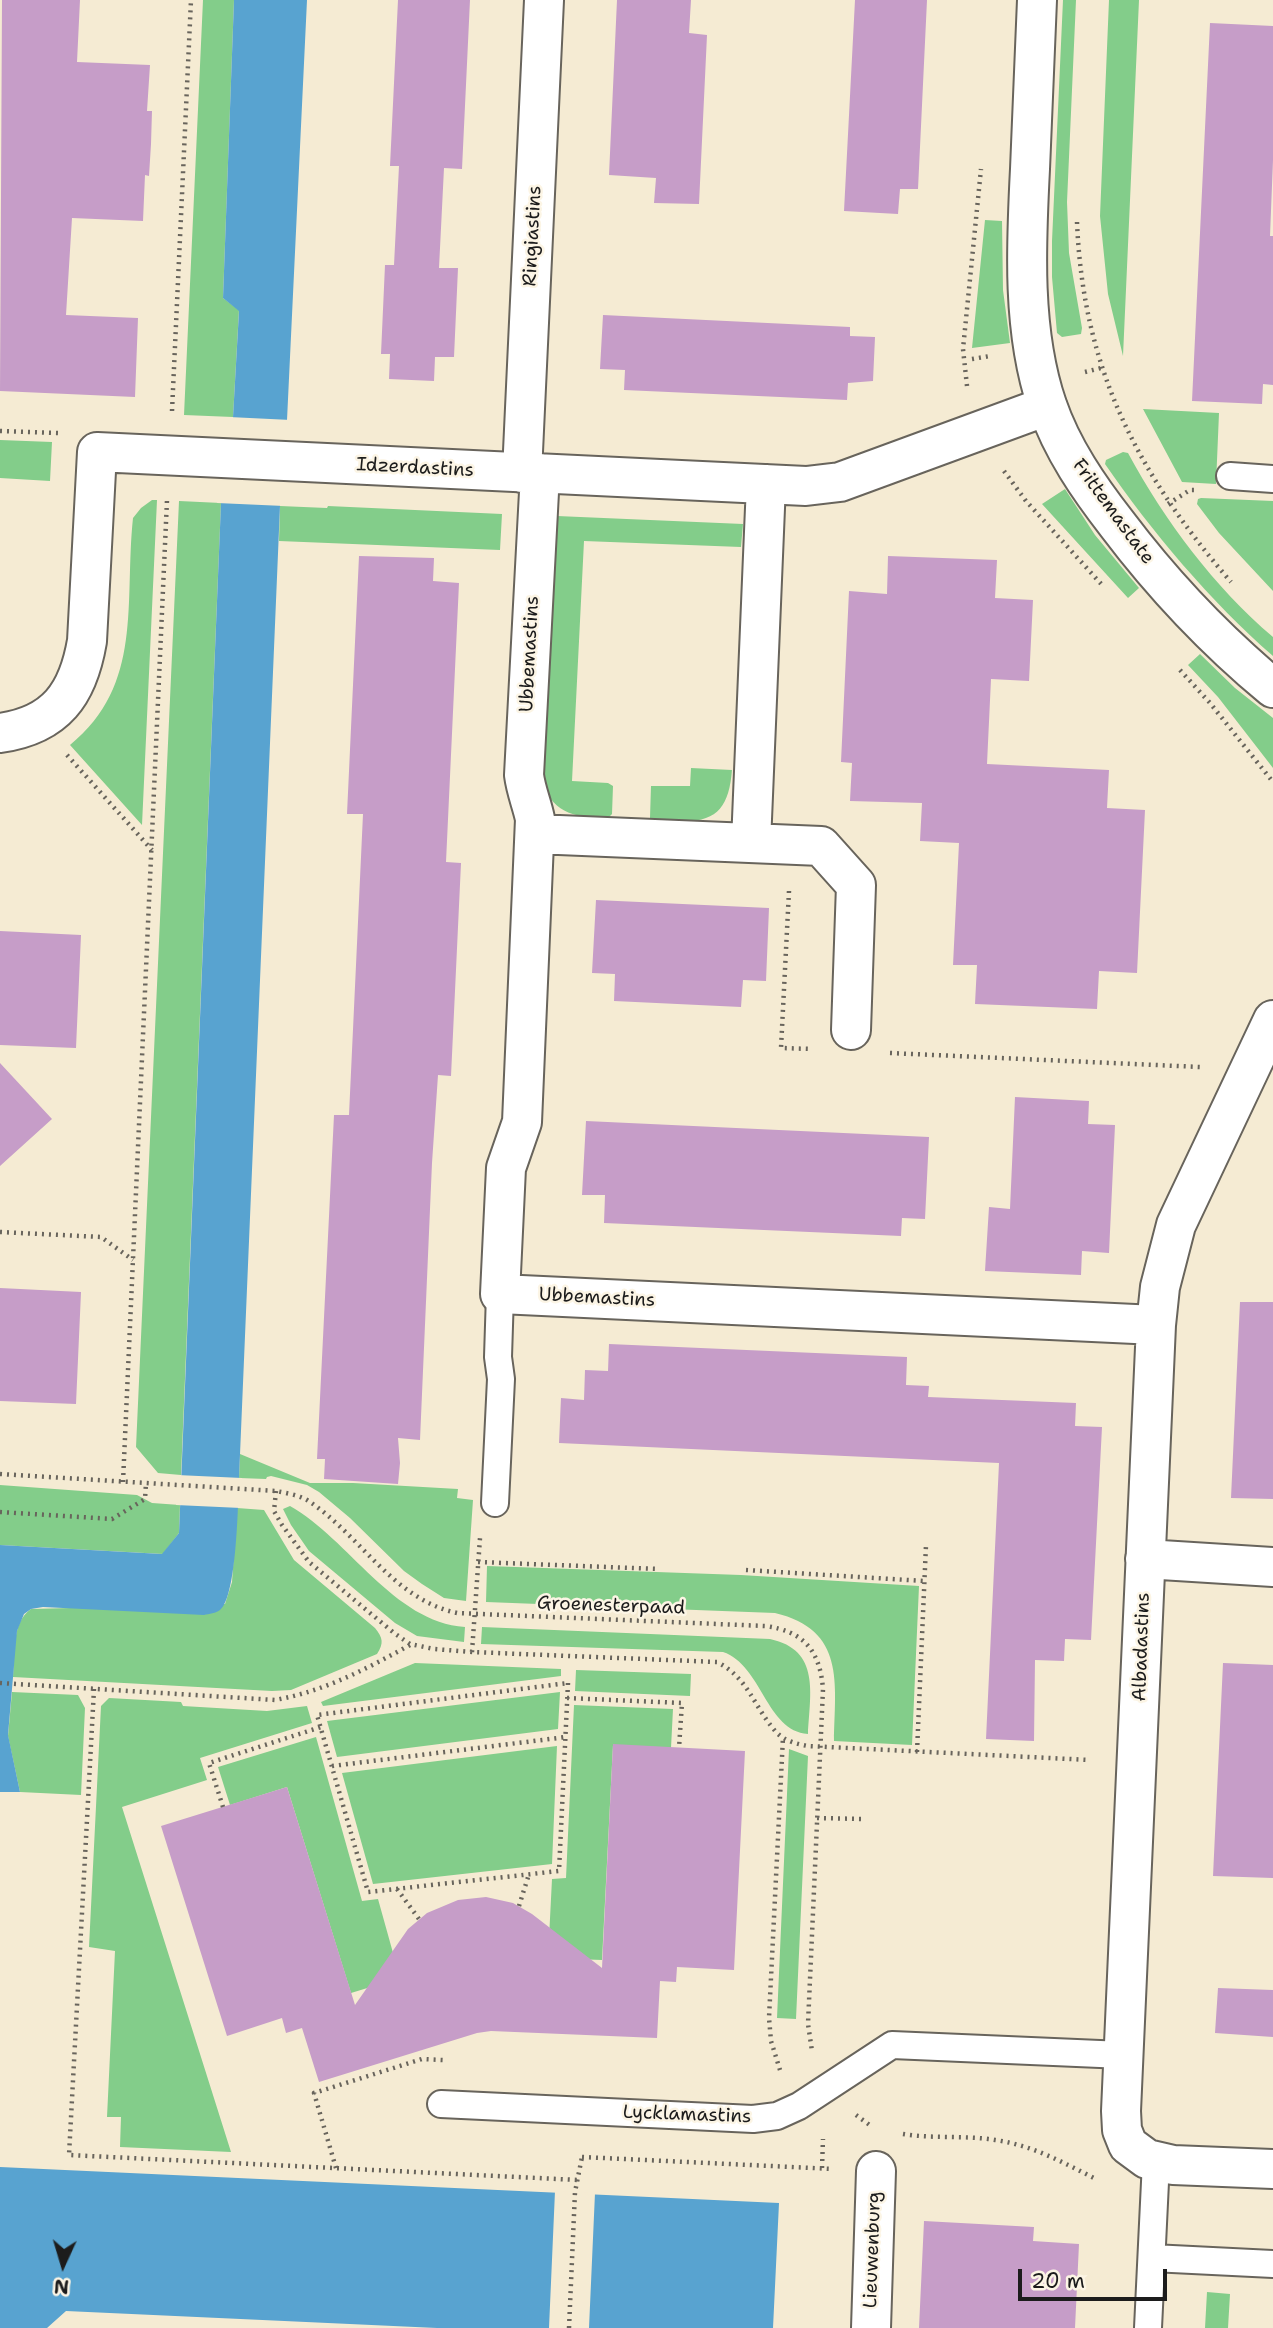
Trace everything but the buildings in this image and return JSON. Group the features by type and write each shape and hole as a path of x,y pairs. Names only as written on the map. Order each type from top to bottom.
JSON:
{"street":[{"name":"Ringiastins","path":"531,473 544,0"},
{"name":"Frittemastate","path":"1037,0 1027,275 1035,349 1048,406 1078,467 1132,544 1197,620 1273,688"},
{"name":"Idzerdastins","path":"0,733 38,723 59,707 75,687 87,641 97,452 806,486 841,482 1048,406"},
{"name":"Ubbemastins","path":"531,473 524,775 526,793 533,807 535,834 523,1122 506,1168 500,1294 1156,1325"},
{"path":"751,843 766,484"},
{"path":"535,834 821,846 856,885 850,1044"},
{"name":"Albadastins","path":"1273,1020 1176,1225 1160,1287 1156,1325 1123,2055 1122,2130 1128,2145 1147,2159 1173,2165 1273,2169"},
{"path":"1146,1559 1273,1567"},
{"name":"Lieuwenburg","path":"871,2328 876,2171"}],"lane":[{"path":"1230,476 1273,479"},
{"path":"495,1503 501,1379 498,1357 500,1294"},
{"name":"Lycklamastins","path":"441,2104 753,2119 777,2116 799,2106 892,2045 1123,2055"},
{"path":"1149,2328 1156,2161"},
{"path":"1152,2258 1273,2264"}],"path":[{"path":"124,1482 153,851 186,456 191,0"},
{"path":"1076,215 1078,251 1090,325 1101,368 1118,413 1168,504 1238,590"},
{"path":"0,430 64,433"},
{"path":"38,723 153,851"},
{"path":"791,845 781,1048 850,1044 1200,1067 1242,1087"},
{"path":"0,1233 101,1237 134,1261"},
{"name":"Groenesterpaad","path":"0,1474 276,1491 306,1500 419,1599 439,1609 475,1614 765,1626 789,1632 802,1639 817,1658 821,1670 808,2024 813,2056 830,2086 860,2119 877,2131"},
{"path":"0,1512 112,1518 145,1499 149,1484"},
{"path":"276,1491 274,1511 309,1562 410,1644 472,1652 717,1662 738,1676 777,1733 795,1743 820,1748 1137,1762"},
{"path":"472,1652 481,1525 495,1503"},
{"path":"917,1752 926,1545"},
{"path":"478,1562 659,1569"},
{"path":"746,1570 924,1581"},
{"path":"0,1683 275,1700 327,1687 366,1670 410,1644"},
{"path":"568,1683 559,1871 368,1892 321,1727 317,1715 568,1683"},
{"path":"94,1689 69,2155 578,2180"},
{"path":"567,1698 682,1703 679,1748"},
{"path":"223,1807 209,1763 321,1727"},
{"path":"332,1766 566,1737"},
{"path":"783,1737 769,2018 771,2041 777,2064 799,2106 823,2134 822,2168"},
{"path":"817,1818 862,1819"},
{"path":"519,1906 529,1874"},
{"path":"397,1889 419,1919"},
{"path":"336,2168 314,2093 422,2059 443,2060 441,2104"},
{"path":"900,2134 994,2140 1021,2146 1058,2160 1101,2182"},
{"path":"582,2157 876,2171"},
{"path":"569,2328 575,2192"}],"green space":[{"path":"203,0 234,0 223,298 239,310 233,417 184,415"},
{"path":"1063,0 1076,0 1067,202 1069,253 1082,328 1081,334 1062,337 1057,333 1052,241"},
{"path":"1109,0 1139,0 1123,356 1108,294 1100,216"},
{"path":"985,220 1002,221 1003,290 1010,343 972,348"},
{"path":"1143,409 1219,413 1216,484 1182,482"},
{"path":"0,440 52,442 50,481 0,478"},
{"path":"1123,452 1128,453 1192,552 1251,618 1273,637 1273,656 1205,589 1162,540 1123,489 1105,464 1106,460"},
{"path":"1065,489 1095,535 1139,588 1128,598 1042,504"},
{"path":"1201,498 1273,501 1273,591 1219,533 1197,504"},
{"path":"152,500 157,500 142,825 70,745 94,721 110,696 120,669 129,611 133,518"},
{"path":"179,501 221,503 181,1475 158,1473 136,1447"},
{"path":"280,506 502,514 500,550 279,541"},
{"path":"557,516 743,524 741,547 584,541 572,781 608,783 613,786 612,814 608,818 568,813 554,802 543,783"},
{"path":"1200,654 1235,688 1273,718 1273,768 1218,697 1188,665"},
{"path":"691,768 732,770 728,794 719,810 703,819 692,821 650,818 651,786 690,786"},
{"path":"240,1454 310,1483 458,1489 457,1498 473,1500 466,1601 444,1598 404,1571 350,1518 307,1485 271,1476 266,1479 239,1478"},
{"path":"0,1485 137,1495 152,1503 180,1505 179,1533 163,1554 0,1545"},
{"path":"290,1506 312,1520 373,1577 416,1611 439,1622 465,1627 464,1642 417,1636 395,1623 309,1551 283,1509"},
{"path":"237,1508 264,1510 294,1560 375,1628 382,1641 377,1654 291,1690 13,1677 17,1631 20,1622 31,1609 225,1604 232,1582"},
{"path":"487,1566 741,1575 919,1586 912,1745 834,1741 832,1662 825,1646 814,1632 798,1621 775,1613 486,1602"},
{"path":"482,1627 770,1639 798,1653 805,1663 810,1689 808,1734 794,1730 782,1722 747,1670 736,1659 723,1652 481,1644"},
{"path":"415,1663 561,1669 561,1676 323,1706 321,1702"},
{"path":"576,1670 691,1674 690,1696 575,1691"},
{"path":"12,1692 78,1695 85,1708 81,1795 20,1792 8,1736"},
{"path":"560,1692 558,1729 337,1757 327,1721"},
{"path":"109,1698 267,1711 307,1706 312,1723 200,1758 207,1780 122,1807 231,2152 120,2147 121,2117 107,2117 115,1951 89,1947 101,1706"},
{"path":"574,1705 673,1709 671,1748 613,1745 602,1960 548,1958 552,1879 566,1878"},
{"path":"316,1737 362,1901 378,1899 400,1978 351,1993 287,1787 230,1805 218,1767"},
{"path":"557,1746 552,1864 373,1884 342,1773"},
{"path":"789,1749 808,1756 796,2019 777,2018"},
{"path":"1207,2292 1230,2294 1228,2328 1205,2328"}],"water":[{"path":"234,0 307,0 287,420 280,506 238,1507 233,1569 226,1602 220,1610 210,1614 43,1607 31,1609 24,1614 17,1631 8,1735 20,1792 0,1792 0,1545 162,1554 179,1533 221,503 233,417 239,311 223,298"},
{"path":"0,2167 779,2203 773,2328 437,2328 66,2311 47,2328 0,2328"}],"pier":[{"path":"229,417 291,420 284,506 217,503"},
{"path":"177,1475 242,1478 241,1508 176,1505"},
{"path":"555,2191 595,2193 589,2328 549,2328"}]}
